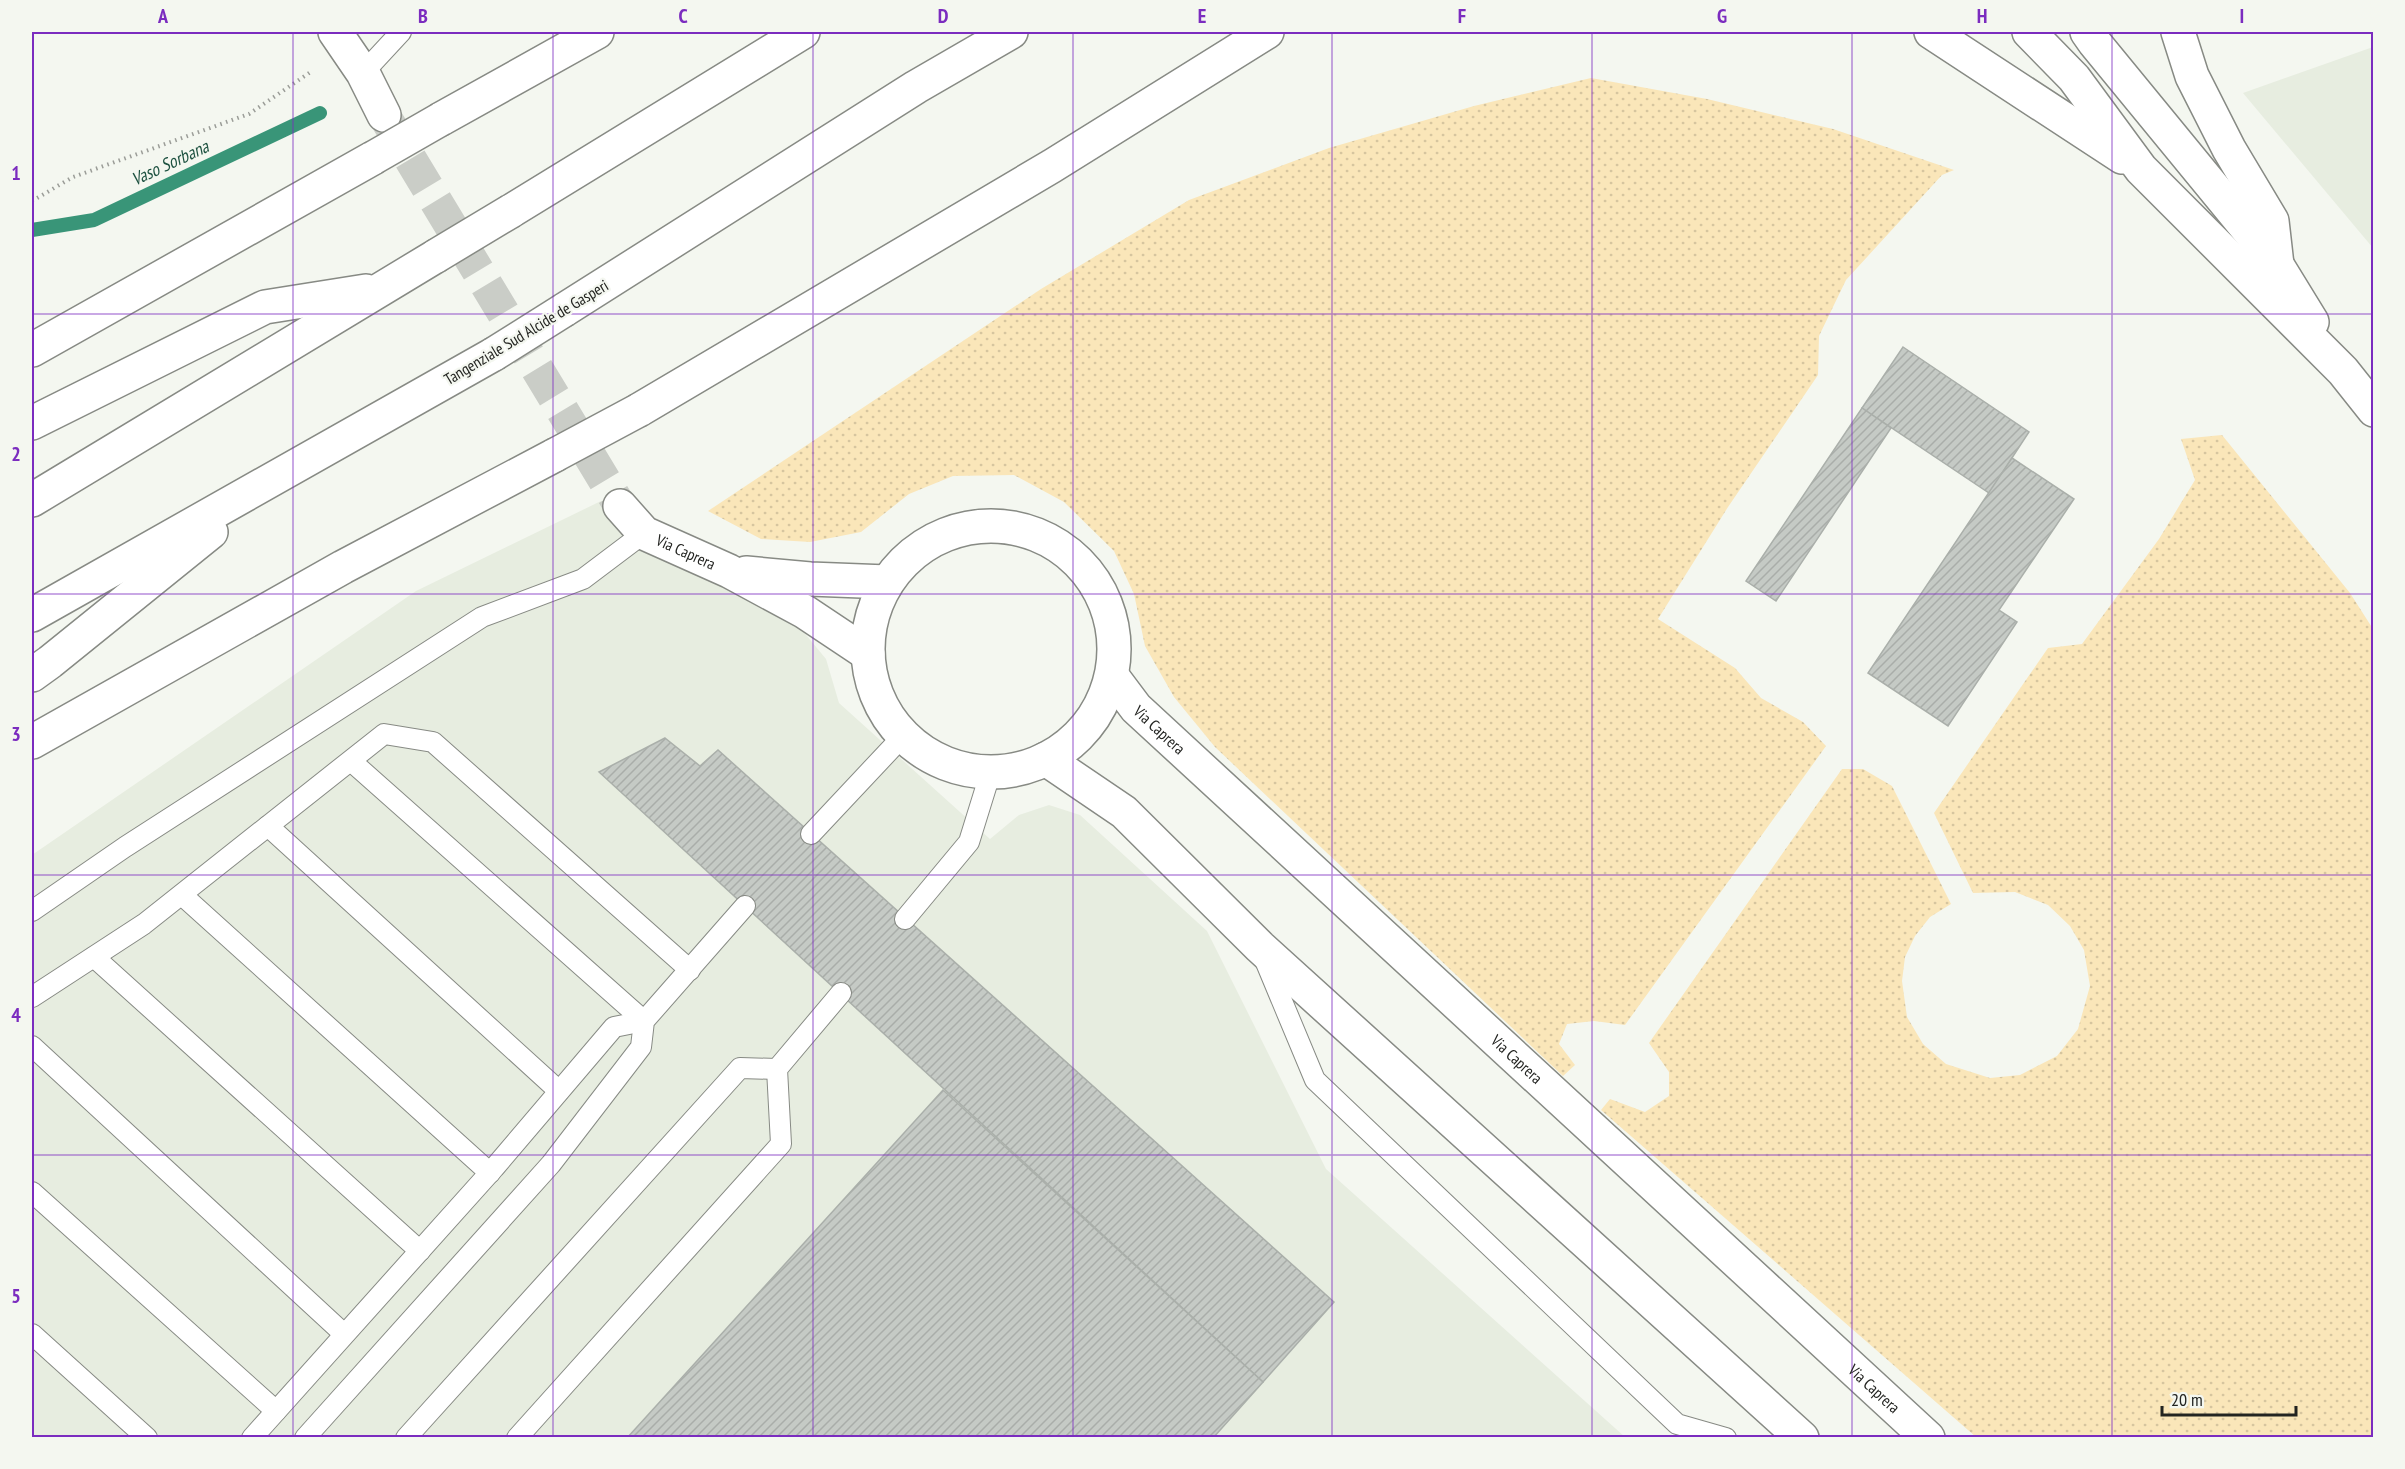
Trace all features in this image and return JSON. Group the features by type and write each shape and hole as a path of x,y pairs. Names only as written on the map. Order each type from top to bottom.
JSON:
{"main road":[{"path":"32,350 597,32"},
{"path":"32,500 803,32"},
{"name":"Tangenziale Sud Alcide de Gasperi","path":"32,615 494,354 916,87 1011,32"},
{"path":"32,742 343,567 639,410 1052,166 1267,32"},
{"path":"1931,32 2141,169"},
{"path":"2029,32 2074,78 2141,169 2343,371"},
{"path":"2087,32 2193,166 2277,265 2343,371 2373,410"},
{"path":"2178,32 2192,76 2229,149 2272,221 2277,265"},
{"path":"348,51 384,115"},
{"path":"32,423 265,307 382,288"},
{"path":"32,675 50,663 285,472"},
{"name":"Via Caprera","path":"620,506 644,533 729,571 805,612 868,654"},
{"path":"982,525 1021,529 1056,543 1085,568 1105,601 1114,638 1112,676 1102,702 1088,725 1069,745 1046,759 1009,771 970,771 934,759 903,736 889,718 878,699 871,677 868,654 872,617 887,582 913,553 946,534 982,525"},
{"name":"Via Caprera","path":"729,571 810,579 887,582"},
{"name":"Via Caprera","path":"1112,676 1136,708 1928,1437"},
{"path":"1046,759 1124,812 1260,947 1802,1437"}],"lane":[{"path":"348,51 401,32"},
{"path":"32,911 146,833 482,617 583,579 644,533"},
{"path":"32,997 144,924 384,734 433,742 690,970"},
{"path":"810,834 903,736"},
{"path":"351,761 644,1021"},
{"path":"905,919 969,842 990,771"},
{"path":"268,826 559,1091"},
{"path":"182,895 490,1173"},
{"path":"305,1437 551,1164 641,1047 644,1021 745,906"},
{"path":"1260,947 1315,1080 1677,1424 1726,1437"},
{"path":"94,957 420,1251"},
{"path":"517,1437 781,1144 777,1069 841,993"},
{"path":"252,1437 490,1173 614,1027 644,1021"},
{"path":"32,1046 345,1335"},
{"path":"406,1437 740,1068 777,1069"},
{"path":"32,1192 276,1411"},
{"path":"32,1334 147,1437"}],"path":[{"path":"32,201 73,177 249,114 348,51"}],"shaded area":[{"path":"2373,47 2373,248 2243,93"},
{"path":"1591,78 1707,99 1833,129 1954,170 1942,175 1846,280 1819,336 1818,375 1728,507 1658,619 1735,668 1761,698 1803,722 1826,746 1625,1025 1594,1021 1567,1024 1559,1044 1575,1065 1563,1076 1215,747 1174,697 1145,646 1134,594 1114,551 1064,502 1014,475 953,476 909,494 861,532 810,542 761,539 708,511 1041,289 1189,200 1329,148 1474,106"},
{"path":"2222,435 2350,593 2373,629 2373,1437 1976,1437 1601,1110 1610,1099 1645,1112 1669,1096 1669,1072 1649,1043 1842,769 1863,769 1892,786 1951,904 1930,917 1915,936 1905,957 1902,981 1907,1017 1923,1044 1946,1064 1990,1078 2020,1075 2057,1056 2078,1029 2090,986 2084,950 2070,926 2048,905 2015,892 1973,893 1934,813 2048,648 2082,644 2159,539 2195,480 2181,439"},
{"path":"601,501 665,552 797,624 826,659 839,703 990,839 1019,815 1049,805 1080,815 1207,931 1326,1169 1625,1437 32,1437 32,855 416,591"}],"building":[{"path":"1903,347 2029,432 1989,493 1862,408"},
{"path":"1862,408 1891,428 1776,601 1746,581"},
{"path":"2012,458 2074,499 1999,610 2017,622 1948,726 1868,673"},
{"path":"665,738 700,766 718,750 1334,1302 1263,1382 599,772"},
{"path":"943,1090 1263,1382 1213,1438 627,1438"}],"waterway":[{"name":"Vaso Sorbana","path":"32,230 94,220 320,113"}],"tunnel":[{"path":"385,117 620,506"}]}
